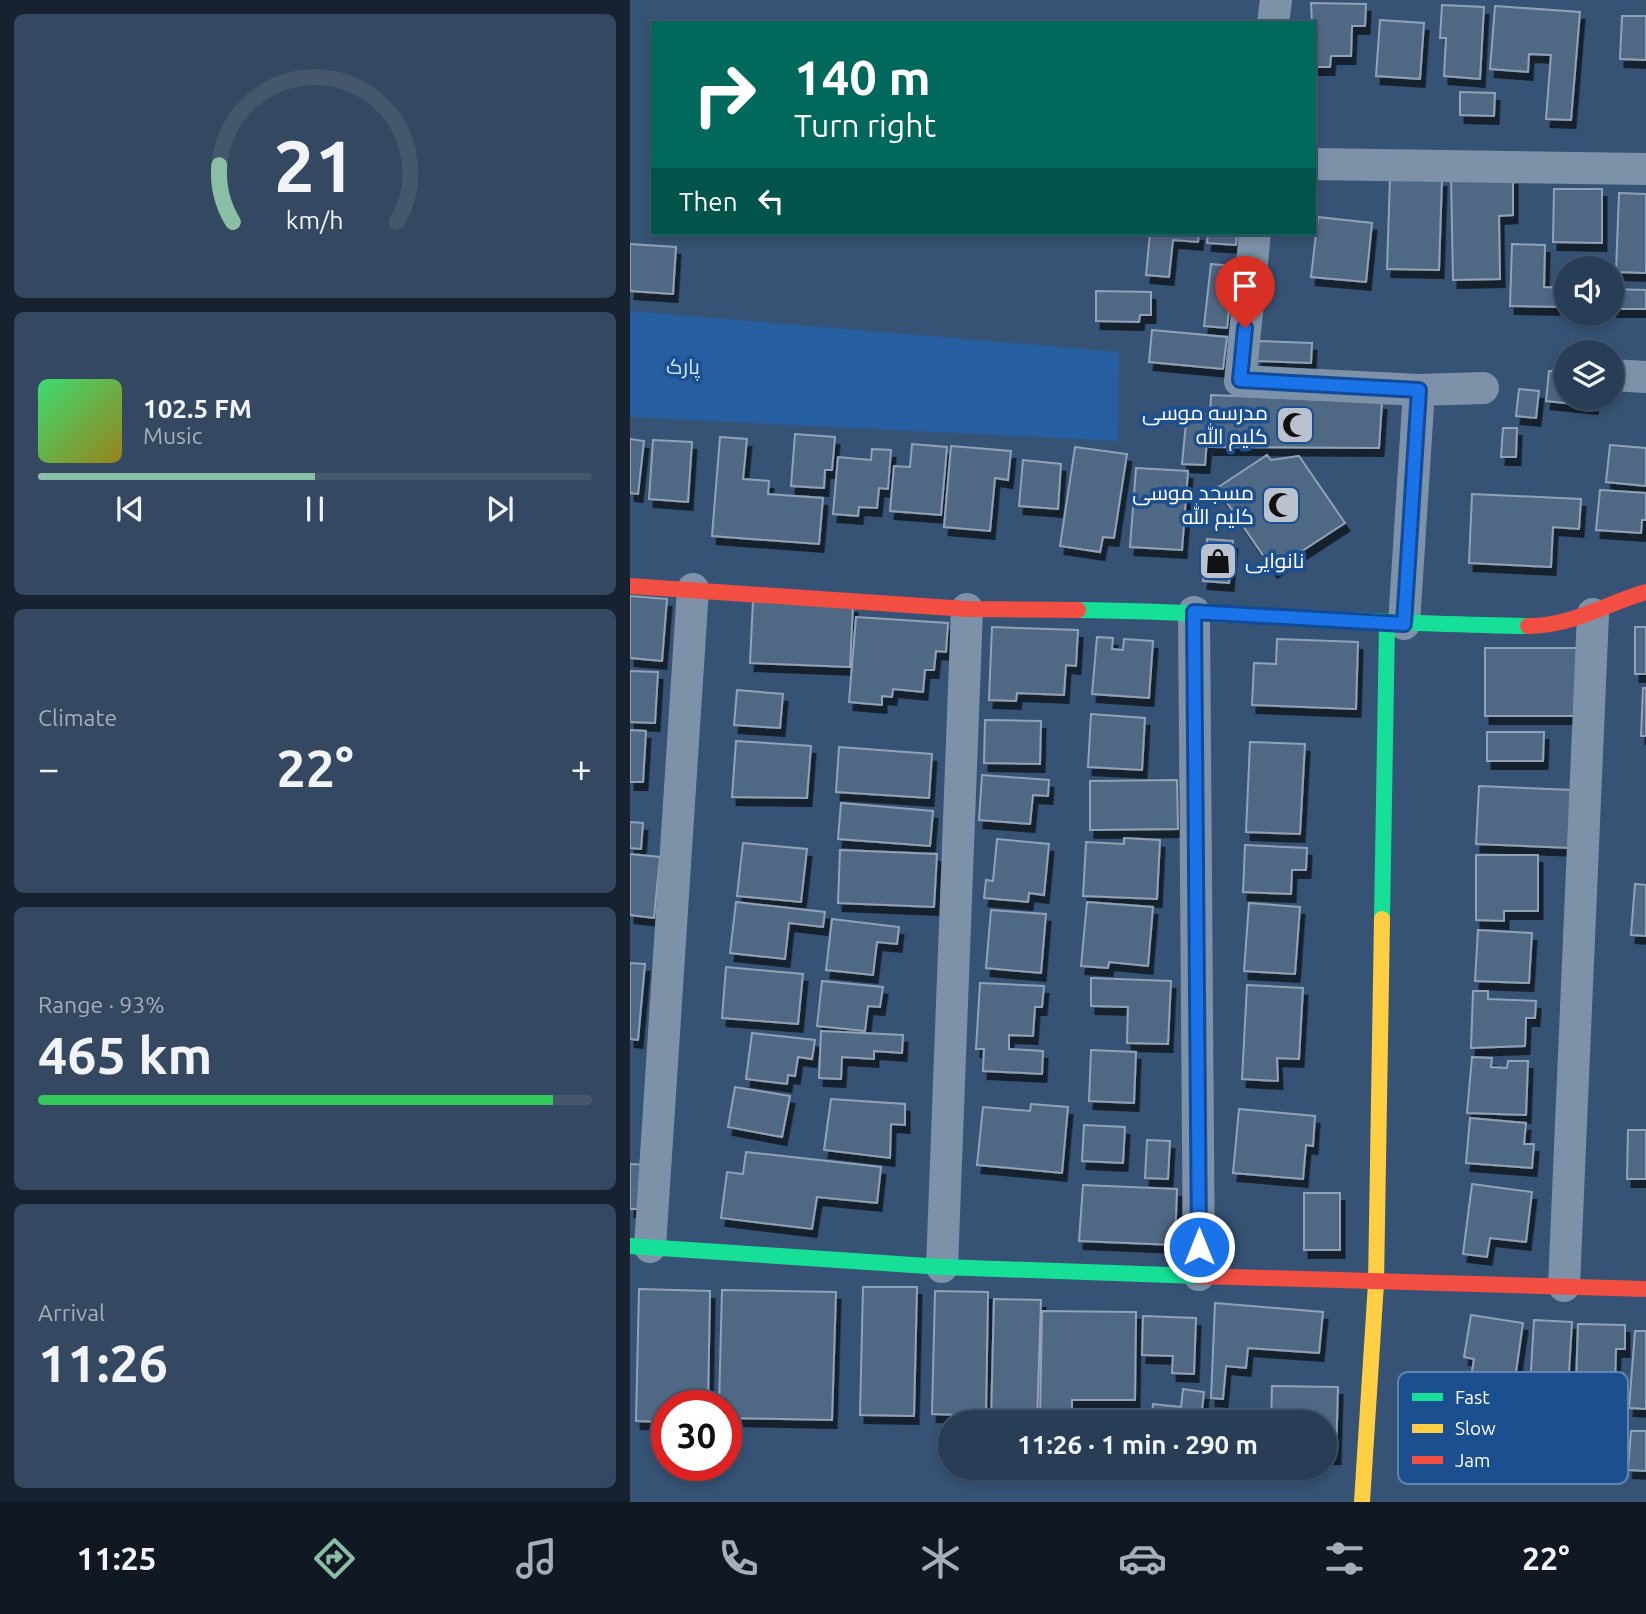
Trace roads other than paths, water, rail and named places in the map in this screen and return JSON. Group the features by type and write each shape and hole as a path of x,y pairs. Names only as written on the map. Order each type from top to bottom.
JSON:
{"street":[{"path":"1273,21 1276,0"},
{"path":"1316,164 1646,169"},
{"path":"1255,235 1240,380 1419,390 1483,388"},
{"path":"1624,376 1646,377"},
{"path":"1362,1502 1377,1283 1395,623 1419,390"},
{"path":"630,586 967,609 1194,612 1395,623 1550,626 1593,614 1616,601 1646,592"},
{"path":"693,589 640,1246 942,1266 1377,1283 1646,1289"},
{"path":"942,1266 967,609"},
{"path":"1194,612 1199,1275"},
{"path":"1564,1286 1593,614"}],"place":[{"name":"مدرسه موسی کلیم الله","path":"1295,425"},
{"name":"مسجد موسی کلیم الله","path":"1281,505"},
{"name":"نانوایی","path":"1218,561"}],"park label":[{"name":"پارک","path":"683,367"}]}
